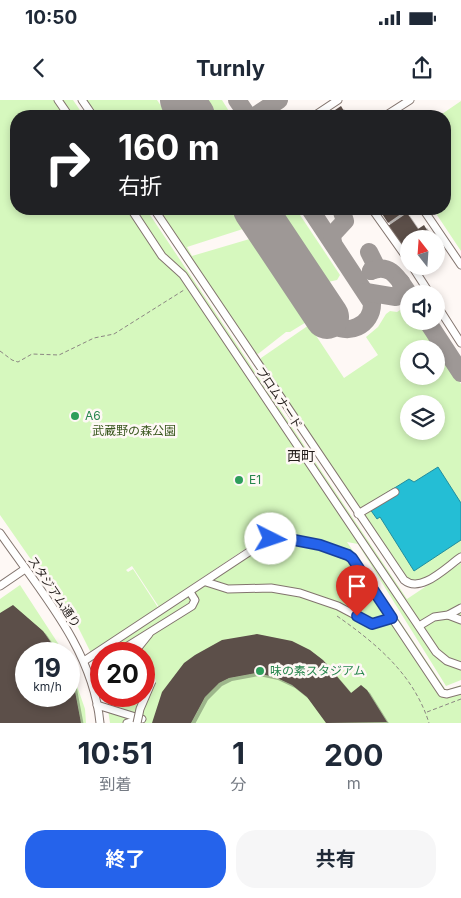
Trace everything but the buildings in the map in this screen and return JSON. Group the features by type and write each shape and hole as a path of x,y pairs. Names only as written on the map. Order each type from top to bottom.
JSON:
{"street":[{"path":"323,110 338,100"},
{"path":"395,110 410,100"},
{"name":"プロムナード","path":"135,215 162,256 182,273 191,286 440,656 461,666"},
{"path":"158,215 404,580 411,585 424,582 461,557"},
{"path":"376,215 400,248"},
{"path":"427,215 461,265"},
{"path":"445,318 461,343"},
{"path":"358,514 395,492"},
{"name":"スタジアム通り","path":"0,533 70,635 84,662 90,682"},
{"path":"84,662 271,539 284,538 320,545 352,558 442,693 447,694 461,690"},
{"path":"0,586 25,569"},
{"path":"206,582 228,589 271,588 300,593 333,604 372,624 392,618"},
{"path":"134,642 192,606 195,600 190,592"},
{"path":"419,626 434,617 448,615 461,608"},
{"path":"448,615 461,620"},
{"path":"143,642 154,629"},
{"name":"スタジアム通り","path":"97,707 100,723"},
{"path":"103,707 142,719 127,723"},
{"path":"137,723 141,707"}],"path":[{"path":"0,351 18,362 32,354 59,355 94,338 114,334 191,286"},
{"path":"338,616 382,649 409,683 426,713 429,723"},
{"path":"426,713 461,699"}],"green space":[{"name":"武蔵野の森公園","path":"0,100 73,100 80,110 10,110 10,215 150,215 407,599 461,563 461,680 446,686 358,544 347,542 446,690 461,685 461,723 110,723 108,707 155,707 155,642 90,642 90,651 78,627 0,515","holes":["281,525 286,527 159,609 133,569 128,572 126,570 132,566 159,607"]},
{"path":"85,100 157,100 164,110 92,110"},
{"path":"204,100 222,100 228,110 211,110"},
{"path":"461,101 461,251 437,215 451,215 451,110 448,110"},
{"path":"162,215 237,215 246,228 187,247 192,256 253,238 308,321 290,332 286,332 258,354 254,352"},
{"path":"282,215 300,215 340,275 337,280 328,282"},
{"path":"400,310 400,330 425,330 432,340 400,340 400,385 445,385 445,360 461,384 461,556 418,585 411,585 260,362 261,358 309,325 344,378 378,355 366,337 378,327 390,311 397,312"},
{"path":"20,585 57,642 15,642 15,707 80,707 80,695 85,709 86,723 0,723 0,599"}],"water":[{"path":"438,467 461,503 461,540 414,571 380,517 377,519 367,505 409,479 414,482"}],"taxiway":[{"path":"237,100 244,110"},
{"path":"264,110 279,100"},
{"path":"314,215 372,303 368,318 358,327 344,329 337,327 331,322"},
{"path":"333,243 332,235 345,221 343,215"},
{"path":"369,252 375,264 371,271"},
{"path":"371,271 378,269 389,271 403,285"},
{"path":"366,292 396,297 402,292 401,282"},
{"path":"433,330 461,373"}],"runway":[{"path":"182,100 189,110"},
{"path":"259,215 327,317"}],"place":[{"name":"A6","path":"75,416"},
{"name":"E1","path":"239,480"},
{"name":"味の素スタジアム","path":"260,671"}],"district":[{"name":"西町","path":"301,456"}],"route":[{"path":"271,539 284,538 320,545 352,558 392,618 372,624 357,616"}]}
